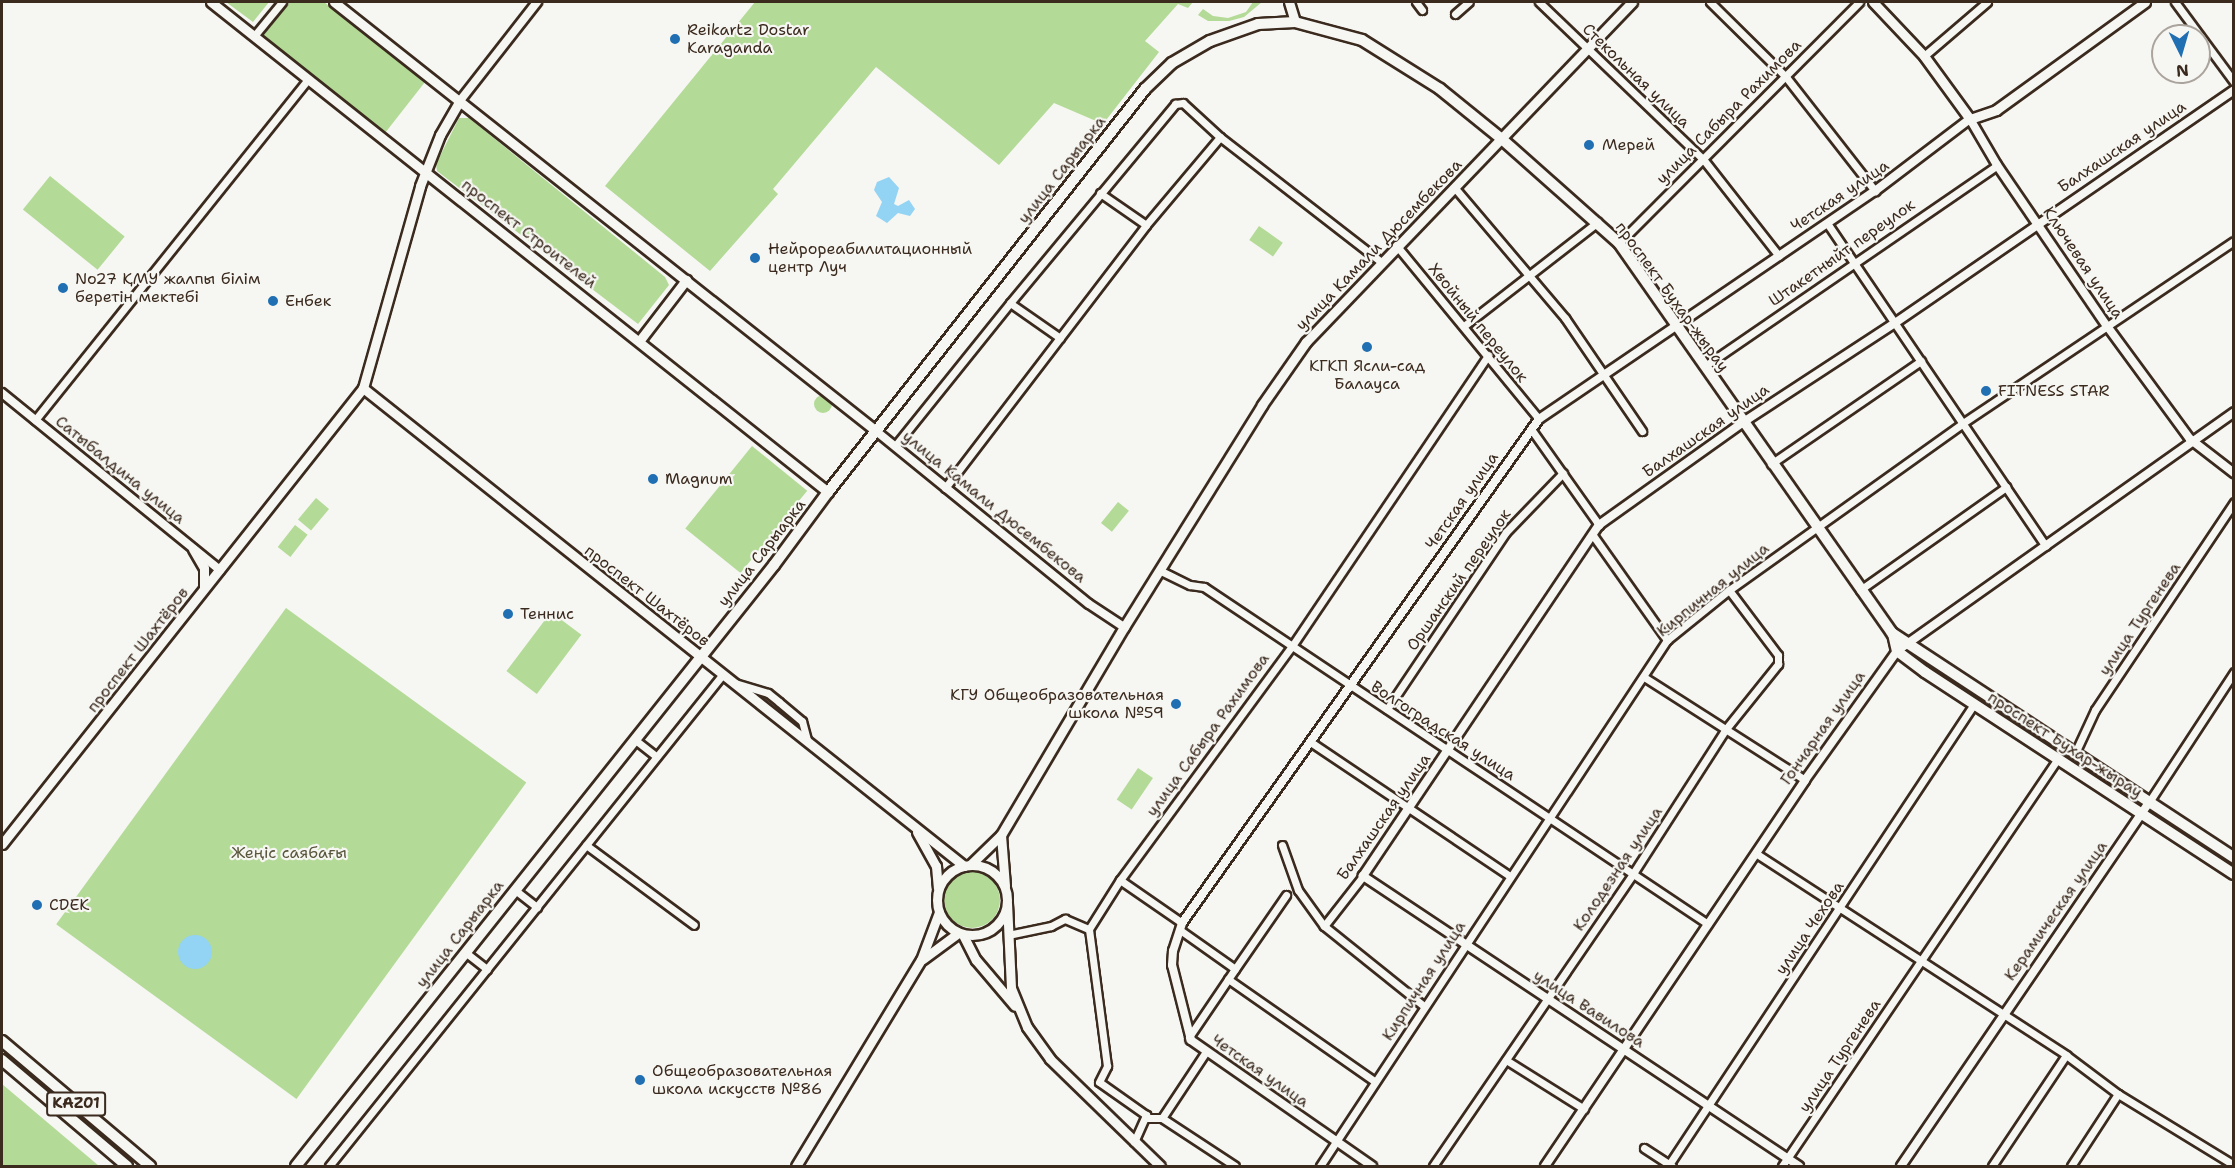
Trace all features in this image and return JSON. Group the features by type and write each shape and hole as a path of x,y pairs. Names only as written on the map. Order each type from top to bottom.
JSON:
{"main road":[{"name":"проспект Строителей","path":"211,2 640,340 828,492"},
{"path":"334,2 876,431"},
{"path":"1289,2 1295,22"},
{"name":"улица Камали Дюсембекова","path":"967,866 1001,835 1124,627 1161,571 1262,405 1306,342 1396,244 1503,140 1632,2"},
{"name":"Ключевая улица","path":"1873,2 1924,56 1970,118"},
{"name":"Четская улица","path":"1970,118 1995,110 2145,2"},
{"name":"проспект Бухар-жырау","path":"1295,22 1362,40 1386,52 1503,140 1619,243 1742,423 1900,647 1974,704 2234,874"},
{"name":"улица Сарыарка","path":"296,1167 699,656 774,565 828,492 1145,89 1172,63 1210,41 1258,24 1295,22"},
{"name":"проспект Шахтёров","path":"2,844 363,388 426,172 459,102"},
{"path":"640,340 686,280"},
{"name":"проспект Шахтёров","path":"363,388 967,866"},
{"path":"193,549 206,577 202,593"},
{"name":"проспект Бухар-жырау","path":"1900,647 2074,753 2234,858"},
{"path":"796,1167 921,960 939,912 936,866 913,825"},
{"path":"1001,835 1008,903 1011,988 1018,1010"},
{"path":"937,894 946,876 967,866 993,872 1006,891"},
{"path":"921,960 960,934 977,935 994,928 1008,903"},
{"path":"939,912 960,934 976,960 1018,1010 1050,1059 1160,1167"},
{"name":"KАZ01","path":"2,1041 150,1167"},
{"name":"KАZ01","path":"2,1059 127,1167"}],"street":[{"path":"254,36 282,2"},
{"name":"проспект Шахтёров","path":"459,102 537,2"},
{"path":"1416,2 1422,10"},
{"path":"1455,14 1468,2"},
{"name":"Стекольная улица","path":"1539,2 1703,159 1779,256"},
{"path":"1710,2 1786,77 1875,191"},
{"name":"улица Сабыра Рахимова","path":"1619,243 1859,2"},
{"path":"1924,56 1987,2"},
{"path":"2175,2 2234,82"},
{"path":"35,420 308,79"},
{"name":"Балхашская улица","path":"1324,926 1363,876 1599,525 1742,423 1895,323 2234,90"},
{"path":"896,446 1174,104 1183,103 1220,137 1380,261"},
{"name":"Ключевая улица","path":"1970,118 1998,165 2107,326 2190,439 2234,473"},
{"name":"Четская улица","path":"1372,1167 1205,1053 1189,1037 1172,965 1181,927 1539,419 1675,324 1875,191 1970,118"},
{"path":"945,488 1146,225 1220,137"},
{"name":"Штакетныйт переулок","path":"1705,366 1998,165"},
{"path":"1454,187 1565,318 1601,375 1642,431"},
{"path":"1100,193 1146,225"},
{"path":"1465,325 1598,222"},
{"path":"1827,223 2046,546"},
{"name":"Кирпичная улица","path":"1320,1167 1463,945 1644,677 1666,640 1729,590 1963,423 2234,241"},
{"name":"Хвойный переулок","path":"1396,244 1465,325 1539,419"},
{"path":"1010,303 1060,338"},
{"name":"улица Сабыра Рахимова","path":"1089,929 1120,880 1292,646 1488,355"},
{"path":"1771,464 1922,362"},
{"name":"Сатыбалдина улица","path":"2,393 220,570"},
{"name":"Гончарная улица","path":"1545,1167 1805,780 1900,647 2046,546 2190,439 2234,412"},
{"path":"1531,429 1599,525"},
{"name":"улица Камали Дюсембекова","path":"876,431 945,488 1124,627"},
{"name":"Оршанский переулок","path":"1387,709 1506,532 1563,473"},
{"path":"1860,590 2006,487"},
{"name":"улица Тургенева","path":"2074,753 2095,710 2234,502"},
{"path":"1592,534 1666,640"},
{"name":"Волгоградская улица","path":"1161,571 1190,585 1204,587 1448,752 1634,872 1708,924"},
{"name":"Колодезная улица","path":"1433,1167 1634,872 1725,730 1779,660 1729,590"},
{"name":"Керамическая улица","path":"1901,1167 2149,802 2234,672"},
{"path":"329,1167 723,674"},
{"path":"1644,677 1805,780"},
{"name":"улица Чехова","path":"1670,1166 1707,1106 1974,704"},
{"path":"634,739 656,756"},
{"path":"1312,743 1510,876"},
{"name":"улица Тургенева","path":"1782,1167 2058,759"},
{"path":"586,845 694,925"},
{"path":"1282,845 1298,890 1324,926 1424,1006"},
{"path":"1757,854 2066,1055 2118,1094 2234,1165"},
{"name":"улица Вавилова","path":"1363,876 1463,945 1799,1167"},
{"path":"1120,880 1235,969"},
{"path":"515,890 537,907"},
{"path":"1189,1037 1286,895"},
{"path":"1008,935 1051,926 1065,919 1089,929 1107,1066 1099,1082 1125,1097 1147,1118 1162,1118 1235,1167"},
{"path":"465,952 487,969"},
{"path":"1228,979 1374,1081"},
{"path":"1162,1118 1205,1053"},
{"path":"1992,1167 2066,1055"},
{"path":"1506,1060 1584,1109"},
{"path":"2071,1167 2118,1094"},
{"path":"1134,1142 1147,1118"},
{"path":"1644,1148 1670,1166"}],"green space":[{"path":"226,2 269,2 253,22"},
{"path":"290,2 324,2 425,82 385,133 263,36"},
{"path":"755,2 1193,2 1188,8 1178,4 1145,41 1159,52 1103,124 1054,103 999,165 876,67 773,189 778,194 710,271 605,186"},
{"path":"1253,2 1262,2 1244,17 1229,21 1208,21 1198,15 1203,9 1213,16 1228,18 1246,12"},
{"path":"459,118 469,118 665,277 669,285 638,324 437,171 436,164"},
{"path":"50,176 125,236 98,270 23,209"},
{"path":"1259,226 1283,243 1273,257 1249,240"},
{"path":"823,395 829,398 832,404 829,410 823,413 817,410 814,404 817,398"},
{"path":"752,446 807,491 740,573 685,528"},
{"path":"316,498 329,509 311,530 298,519"},
{"path":"1118,502 1129,511 1112,532 1101,523"},
{"path":"295,525 308,535 290,557 278,547"},
{"name":"Жеңіс саябағы","path":"286,608 526,783 296,1099 56,924"},
{"path":"551,612 581,635 537,694 506,671"},
{"path":"1138,768 1153,778 1132,810 1117,800"},
{"path":"972,872 983,874 992,880 998,889 1000,900 998,911 992,920 983,926 972,928 961,926 952,920 946,911 944,900 946,889 952,880 961,874"},
{"path":"2,1084 99,1166 2,1166"}],"water":[{"path":"889,177 899,188 894,204 898,206 909,200 915,209 910,216 898,213 887,223 876,216 882,202 874,190 877,182"},
{"path":"195,935 207,940 212,952 207,964 195,969 183,964 178,952 183,940"}],"place":[{"name":"Reikartz Dostar Karaganda","path":"675,39"},
{"name":"Мерей","path":"1589,145"},
{"name":"Нейрореабилитационный центр Луч","path":"755,258"},
{"name":"No27 ҚМУ жалпы білім беретін мектебі","path":"63,288"},
{"name":"Енбек","path":"273,301"},
{"name":"КГКП Ясли-сад Балауса","path":"1367,347"},
{"name":"FITNESS STAR","path":"1986,391"},
{"name":"Magnum","path":"653,479"},
{"name":"Теннис","path":"508,614"},
{"name":"КГУ Общеобразовательная школа №59","path":"1176,704"},
{"name":"CDEK","path":"37,905"},
{"name":"Общеобразовательная школа искусств №86","path":"640,1080"}]}
